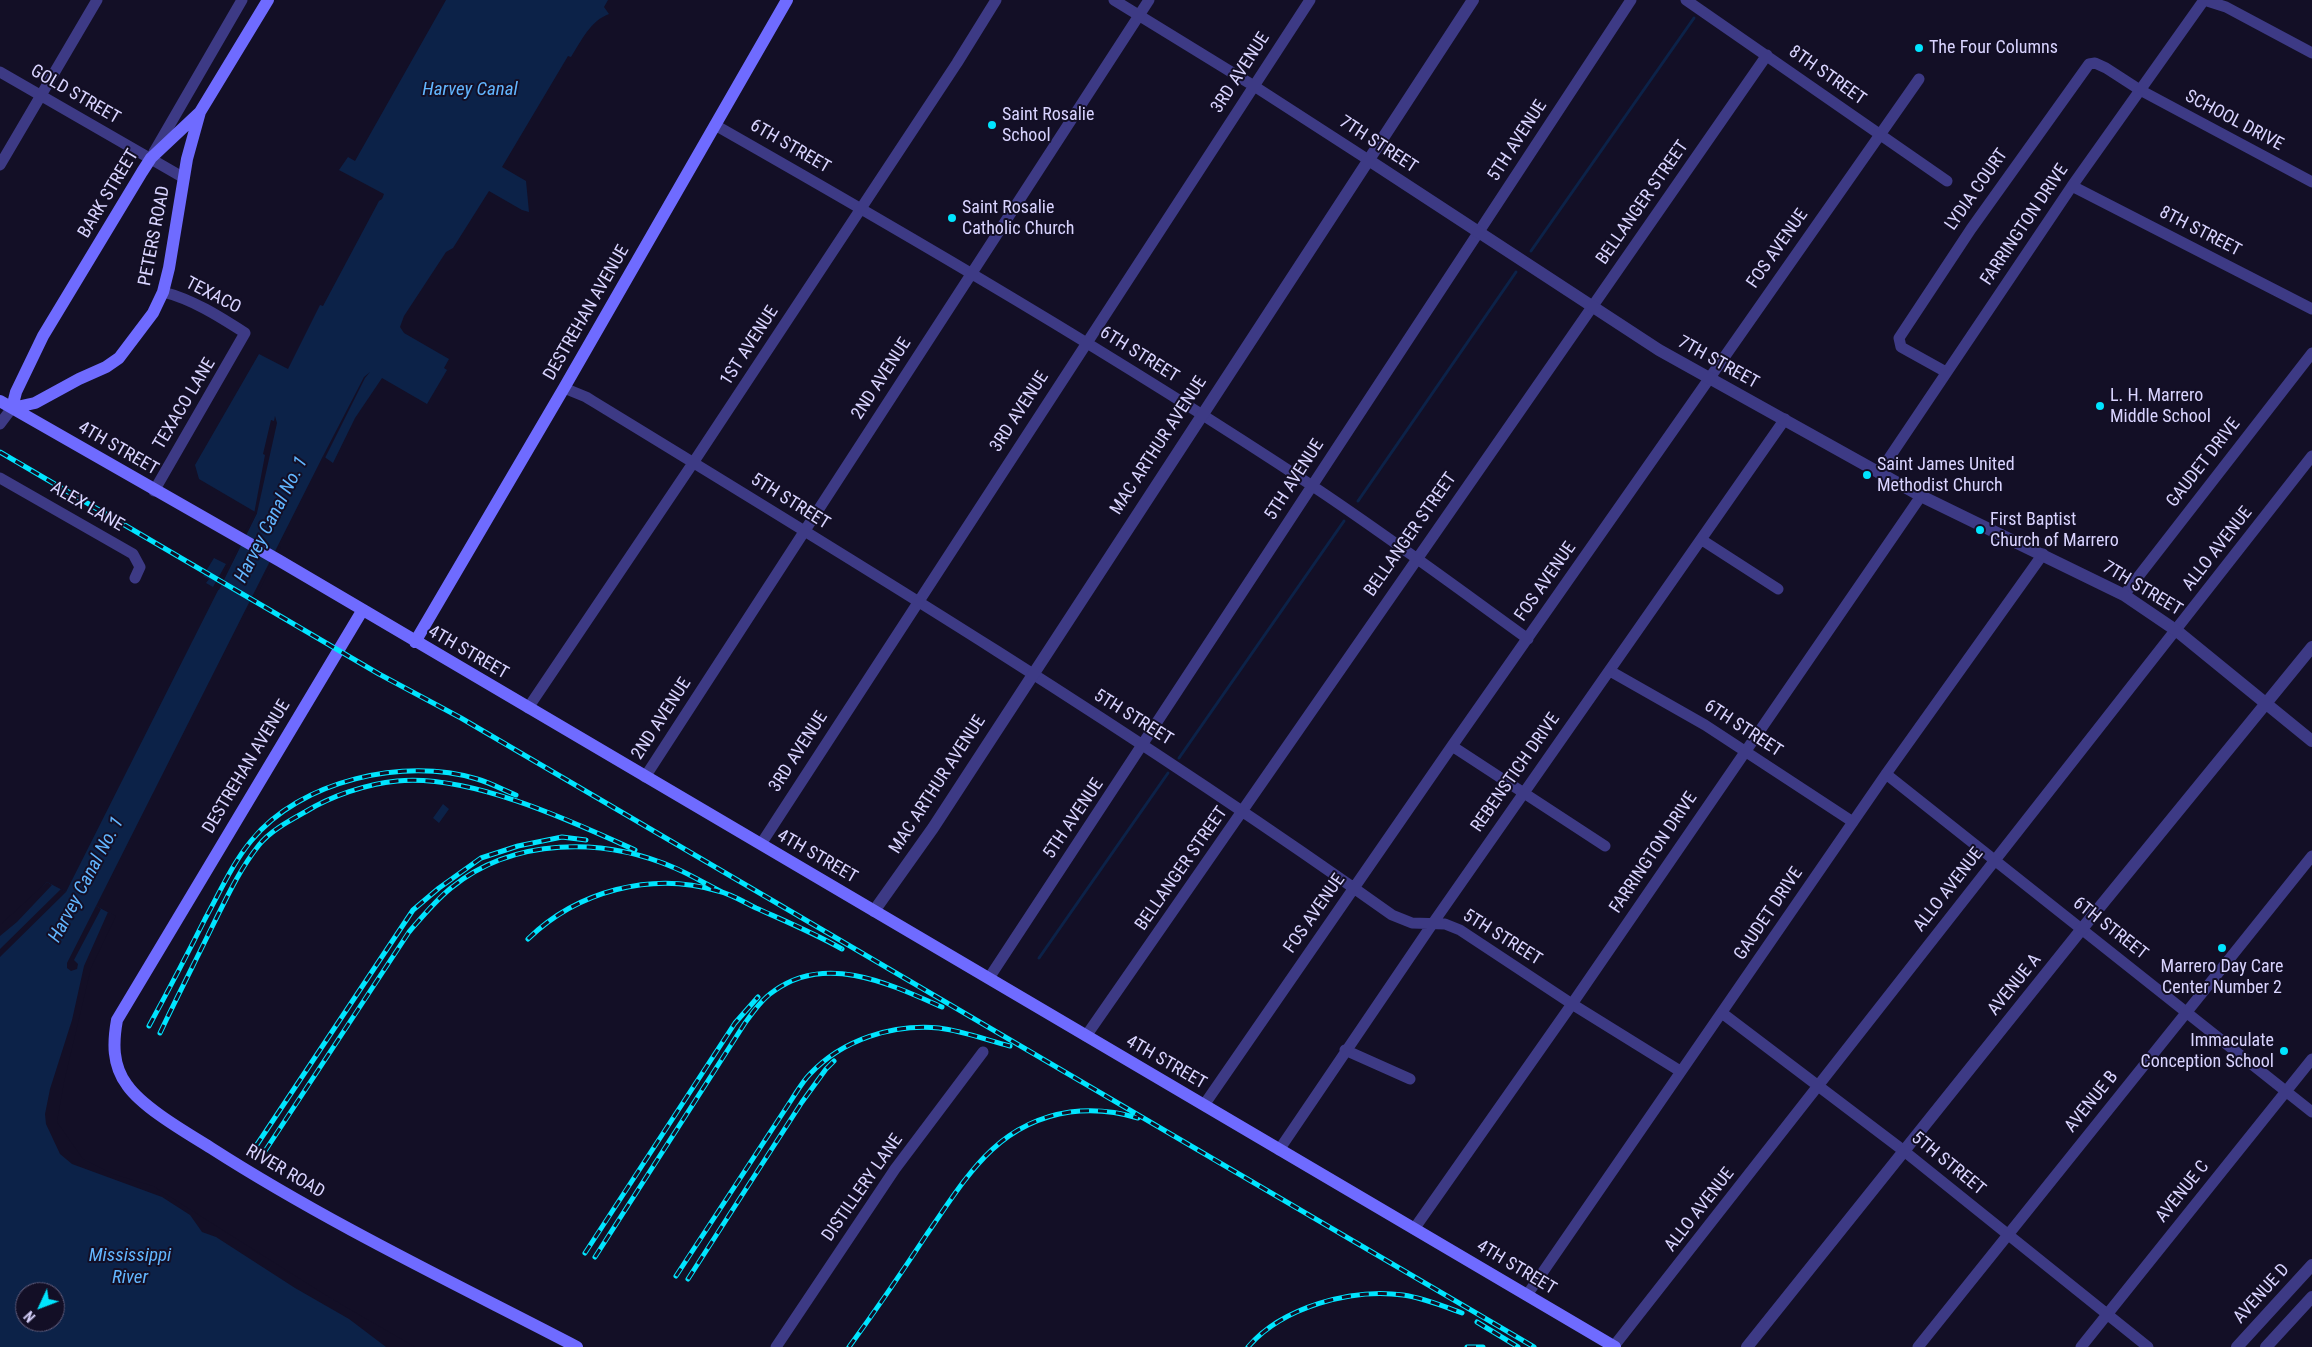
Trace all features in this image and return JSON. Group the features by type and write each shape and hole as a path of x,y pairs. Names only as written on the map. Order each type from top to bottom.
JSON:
{"main road":[{"name":"PETERS ROAD","path":"151,158 200,112 268,0"},
{"name":"DESTREHAN AVENUE","path":"415,642 564,388 787,0"},
{"name":"PETERS ROAD","path":"12,408 35,403 79,379 106,367 119,358 153,313 163,292 184,178 200,112"},
{"name":"BARK STREET","path":"12,408 16,392 43,336 151,158"},
{"name":"4TH STREET","path":"0,401 154,491 280,561 1615,1347"},
{"name":"DESTREHAN AVENUE","path":"162,942 362,611"},
{"name":"RIVER ROAD","path":"162,942 116,1020 113,1041 116,1064 126,1085 182,1130 271,1186 577,1347"}],"street":[{"path":"0,165 97,0"},
{"name":"BARK STREET","path":"151,158 242,0"},
{"name":"1ST AVENUE","path":"528,708 693,463 996,0"},
{"name":"7TH STREET","path":"1114,0 1254,86 1659,350 1921,496 2124,595 2177,631 2312,741"},
{"name":"2ND AVENUE","path":"645,777 1149,0"},
{"name":"3RD AVENUE","path":"760,844 1310,0"},
{"name":"MAC ARTHUR AVENUE","path":"874,911 933,828 1031,674 1473,0"},
{"name":"5TH AVENUE","path":"989,978 1144,746 1631,0"},
{"name":"8TH STREET","path":"1686,0 1947,181"},
{"path":"2204,0 2234,12 2312,53"},
{"name":"FARRINGTON DRIVE","path":"1879,473 2072,186 2204,0"},
{"name":"BELLANGER STREET","path":"1086,1036 1767,55"},
{"name":"LYDIA COURT","path":"1946,372 1908,353 1901,347 1900,338 1971,229 2089,64 2095,63 2106,68 2140,90"},
{"name":"GOLD STREET","path":"0,72 184,178"},
{"name":"FOS AVENUE","path":"1204,1105 1452,746 1919,79"},
{"name":"SCHOOL DRIVE","path":"2140,90 2312,182"},
{"name":"6TH STREET","path":"715,125 972,272 1201,414 1417,557 1528,639"},
{"name":"8TH STREET","path":"2072,186 2312,309"},
{"name":"TEXACO","path":"163,292 177,295 225,320 245,333"},
{"name":"TEXACO LANE","path":"154,491 245,333"},
{"name":"GAUDET DRIVE","path":"2124,595 2308,366 2312,353"},
{"name":"5TH STREET","path":"564,388 586,398 693,463 1031,674 1243,812 1392,915 1412,923 1445,924 1460,930 1572,1004 1680,1071"},
{"path":"0,424 12,408"},
{"name":"REBENSTICH DRIVE","path":"1279,1150 1345,1050 1785,419"},
{"name":"ALLO AVENUE","path":"1615,1347 1994,860 2177,631 2312,456"},
{"name":"ALEX LANE","path":"0,478 133,554 140,567 135,578"},
{"name":"FARRINGTON DRIVE","path":"1414,1228 1572,1004 1921,496"},
{"path":"1702,540 1778,589"},
{"name":"GAUDET DRIVE","path":"1527,1295 1886,774 2043,554"},
{"name":"AVENUE A","path":"1747,1347 2081,930 2312,647"},
{"name":"6TH STREET","path":"1610,671 1705,725 1853,822"},
{"path":"1452,746 1605,846"},
{"name":"6TH STREET","path":"1886,774 2312,1112"},
{"name":"AVENUE B","path":"1918,1347 2312,856"},
{"name":"5TH STREET","path":"1722,1013 1904,1151 2107,1316 2148,1347"},
{"path":"1345,1050 1410,1079"},
{"name":"DISTILLERY LANE","path":"776,1347 895,1169 983,1052"},
{"name":"AVENUE C","path":"2081,1347 2312,1059"},
{"name":"AVENUE D","path":"2237,1347 2312,1265"},
{"path":"2266,1347 2312,1297"}],"water":[{"name":"Harvey Canal","path":"446,0 608,0 604,7 609,14 602,17 592,26 571,57 568,56 502,167 526,181 529,212 489,191 453,248 446,252 404,316 400,327 404,333 449,359 444,368 447,370 427,404 382,378 355,418 333,463 323,456 96,906 113,915 89,967 61,1081 55,1123 81,1161 112,1176 152,1188 254,1253 412,1347 0,1347 0,928 47,882 66,892 257,513 199,479 195,465 259,354 288,369 320,305 323,306 379,201 382,199 384,194 339,170 348,157 355,161"},
{"path":"214,558 226,564 213,587 206,583 209,579 203,576"},
{"path":"443,804 449,809 439,823 433,818"}],"pier":[{"path":"370,372 365,378 325,458 323,456 364,377"},
{"path":"275,416 277,423 257,513 219,590 216,589 254,514 265,455 263,454 271,420 274,421"},
{"path":"279,546 281,547 249,611 247,610"},
{"path":"47,882 52,885 17,922 0,936 0,925"},
{"path":"61,889 66,892 0,957 0,949"},
{"path":"96,906 101,909 74,960 78,964 77,969 71,971 67,968 67,963"},
{"path":"108,912 116,916 91,968 64,1082 57,1122 83,1159 113,1174 153,1186 332,1299 415,1347 386,1347 349,1319 295,1288 216,1237 202,1232 190,1215 162,1197 72,1164 60,1154 46,1124 45,1114 50,1089 72,1020 84,966"}],"waterway":[{"path":"1531,251 1694,18"},
{"path":"1358,501 1516,272"},
{"path":"1179,758 1344,521"},
{"path":"1039,958 1168,773"}],"railway":[{"path":"0,452 379,674 461,718 1534,1347"},
{"path":"149,1026 238,859 251,841 272,820 297,802 325,789 355,779 387,773 418,771 449,773 477,779 516,795"},
{"path":"160,1033 228,895 263,840 280,827 315,806 337,796 361,788 397,781 425,781 456,785 487,792 550,813 635,850"},
{"path":"256,1146 413,910 439,888 481,858 518,846 562,837 586,840"},
{"path":"265,1151 409,932 445,893 476,871 502,859 530,851 560,847 589,847 619,851 648,858 675,868 722,892"},
{"path":"528,939 569,908 592,897 617,889 667,883 693,885 728,894 842,949"},
{"path":"595,1257 745,1023 762,1002 774,991 794,980 815,974 836,973 880,982 942,1007"},
{"path":"585,1253 735,1023 758,997"},
{"path":"676,1276 803,1083 823,1062 838,1051 870,1036 922,1027 957,1031 1010,1046"},
{"path":"688,1279 802,1102 834,1061"},
{"path":"849,1347 955,1193 985,1156 1003,1141 1022,1128 1044,1118 1070,1112 1104,1111 1138,1118"},
{"path":"1248,1347 1262,1333 1279,1321 1319,1303 1341,1298 1362,1295 1403,1295 1426,1300 1462,1313"},
{"path":"1477,1322 1518,1347"},
{"path":"1467,1347 1483,1347"}],"place":[{"name":"The Four Columns","path":"1919,48"},
{"name":"Saint Rosalie School","path":"992,125"},
{"name":"Saint Rosalie Catholic Church","path":"952,218"},
{"name":"L. H. Marrero Middle School","path":"2100,406"},
{"name":"Saint James United Methodist Church","path":"1867,475"},
{"name":"First Baptist Church of Marrero","path":"1980,530"},
{"name":"Marrero Day Care Center Number 2","path":"2222,948"},
{"name":"Immaculate Conception School","path":"2284,1051"}],"water label":[{"name":"Harvey Canal No. 1","path":"272,520"},
{"name":"Harvey Canal No. 1","path":"87,880"},
{"name":"Mississippi River","path":"130,1267"}]}
